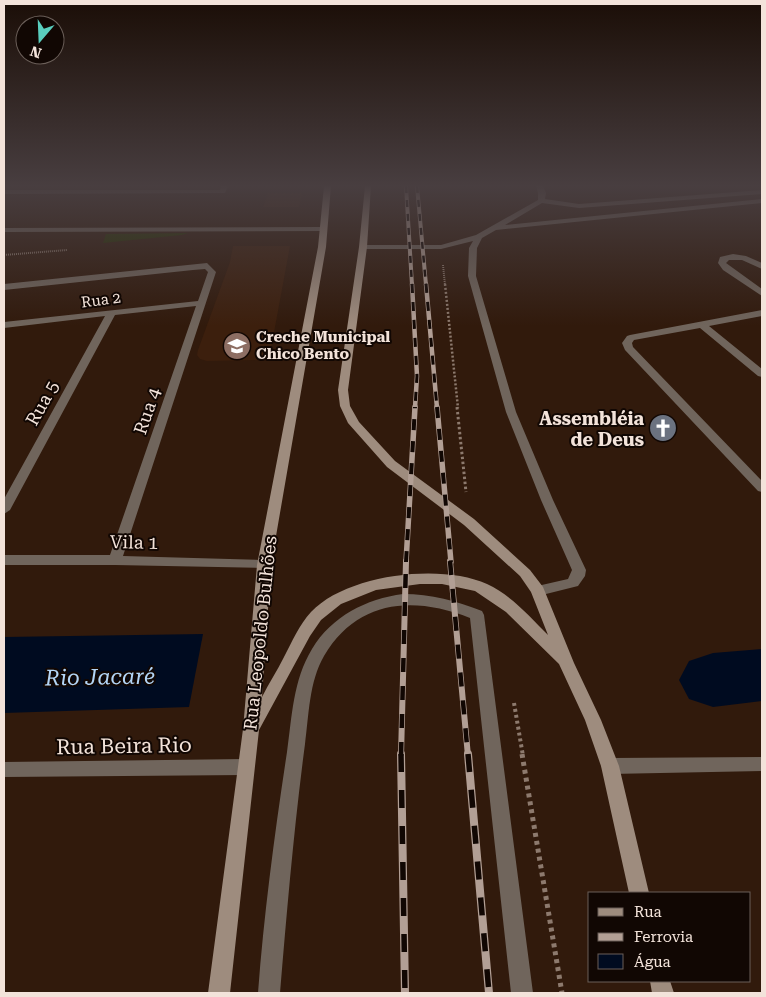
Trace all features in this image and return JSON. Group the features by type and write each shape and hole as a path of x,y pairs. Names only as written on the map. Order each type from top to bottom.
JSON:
{"main road":[{"name":"Rua Leopoldo Bulhões","path":"219,993 251,729 264,565 322,247 322,233"},
{"path":"364,233 343,390 345,406 354,424 391,464 469,522 525,573 538,591 566,663 593,720 610,766 640,892"},
{"path":"251,729 305,630 320,611 350,592 377,584 419,578 442,579 480,586 498,597 566,663"}],"street":[{"path":"363,246 441,247 479,237 486,233"},
{"path":"479,237 473,248 472,276 511,412 547,500 579,570 578,576 573,583 538,591"},
{"path":"762,266 738,257 728,257 723,259 722,263 726,268 762,293"},
{"name":"Rua 4","path":"4,286 207,266 212,272 115,560"},
{"name":"Rua 2","path":"5,327 202,303"},
{"name":"Rua 5","path":"4,510 112,313"},
{"path":"762,313 630,338 627,343 628,348 762,488"},
{"path":"701,324 762,374"},
{"name":"Vila 1","path":"4,560 115,560 264,565"},
{"path":"269,993 288,794 302,697 310,669 318,652 333,631 354,615 377,604 403,599 458,607 476,615 522,993"},
{"path":"610,766 762,764"},
{"name":"Rua Beira Rio","path":"4,770 245,767"}],"shaded area":[{"path":"233,246 290,246 270,354 259,360 207,361 200,359 197,355 198,350 230,262"}],"green space":[{"path":"188,233 182,235 103,243 106,234"}],"water":[{"name":"Rio Jacaré","path":"203,634 189,707 4,713 4,637"}],"waterway":[{"name":"Rio Jacaré","path":"713,680 762,675"}],"railway":[{"path":"409,233 412,285"},
{"path":"421,233 426,285"},
{"path":"412,284 417,376 415,408"},
{"path":"426,284 437,408"},
{"path":"406,562 415,407"},
{"path":"437,407 451,562"},
{"path":"401,755 406,561"},
{"path":"450,561 468,756"},
{"path":"468,754 489,993"},
{"path":"401,755 405,993"}],"place":[{"name":"Creche Municipal Chico Bento","path":"237,346"},
{"name":"Assembléia de Deus","path":"663,428"}]}
